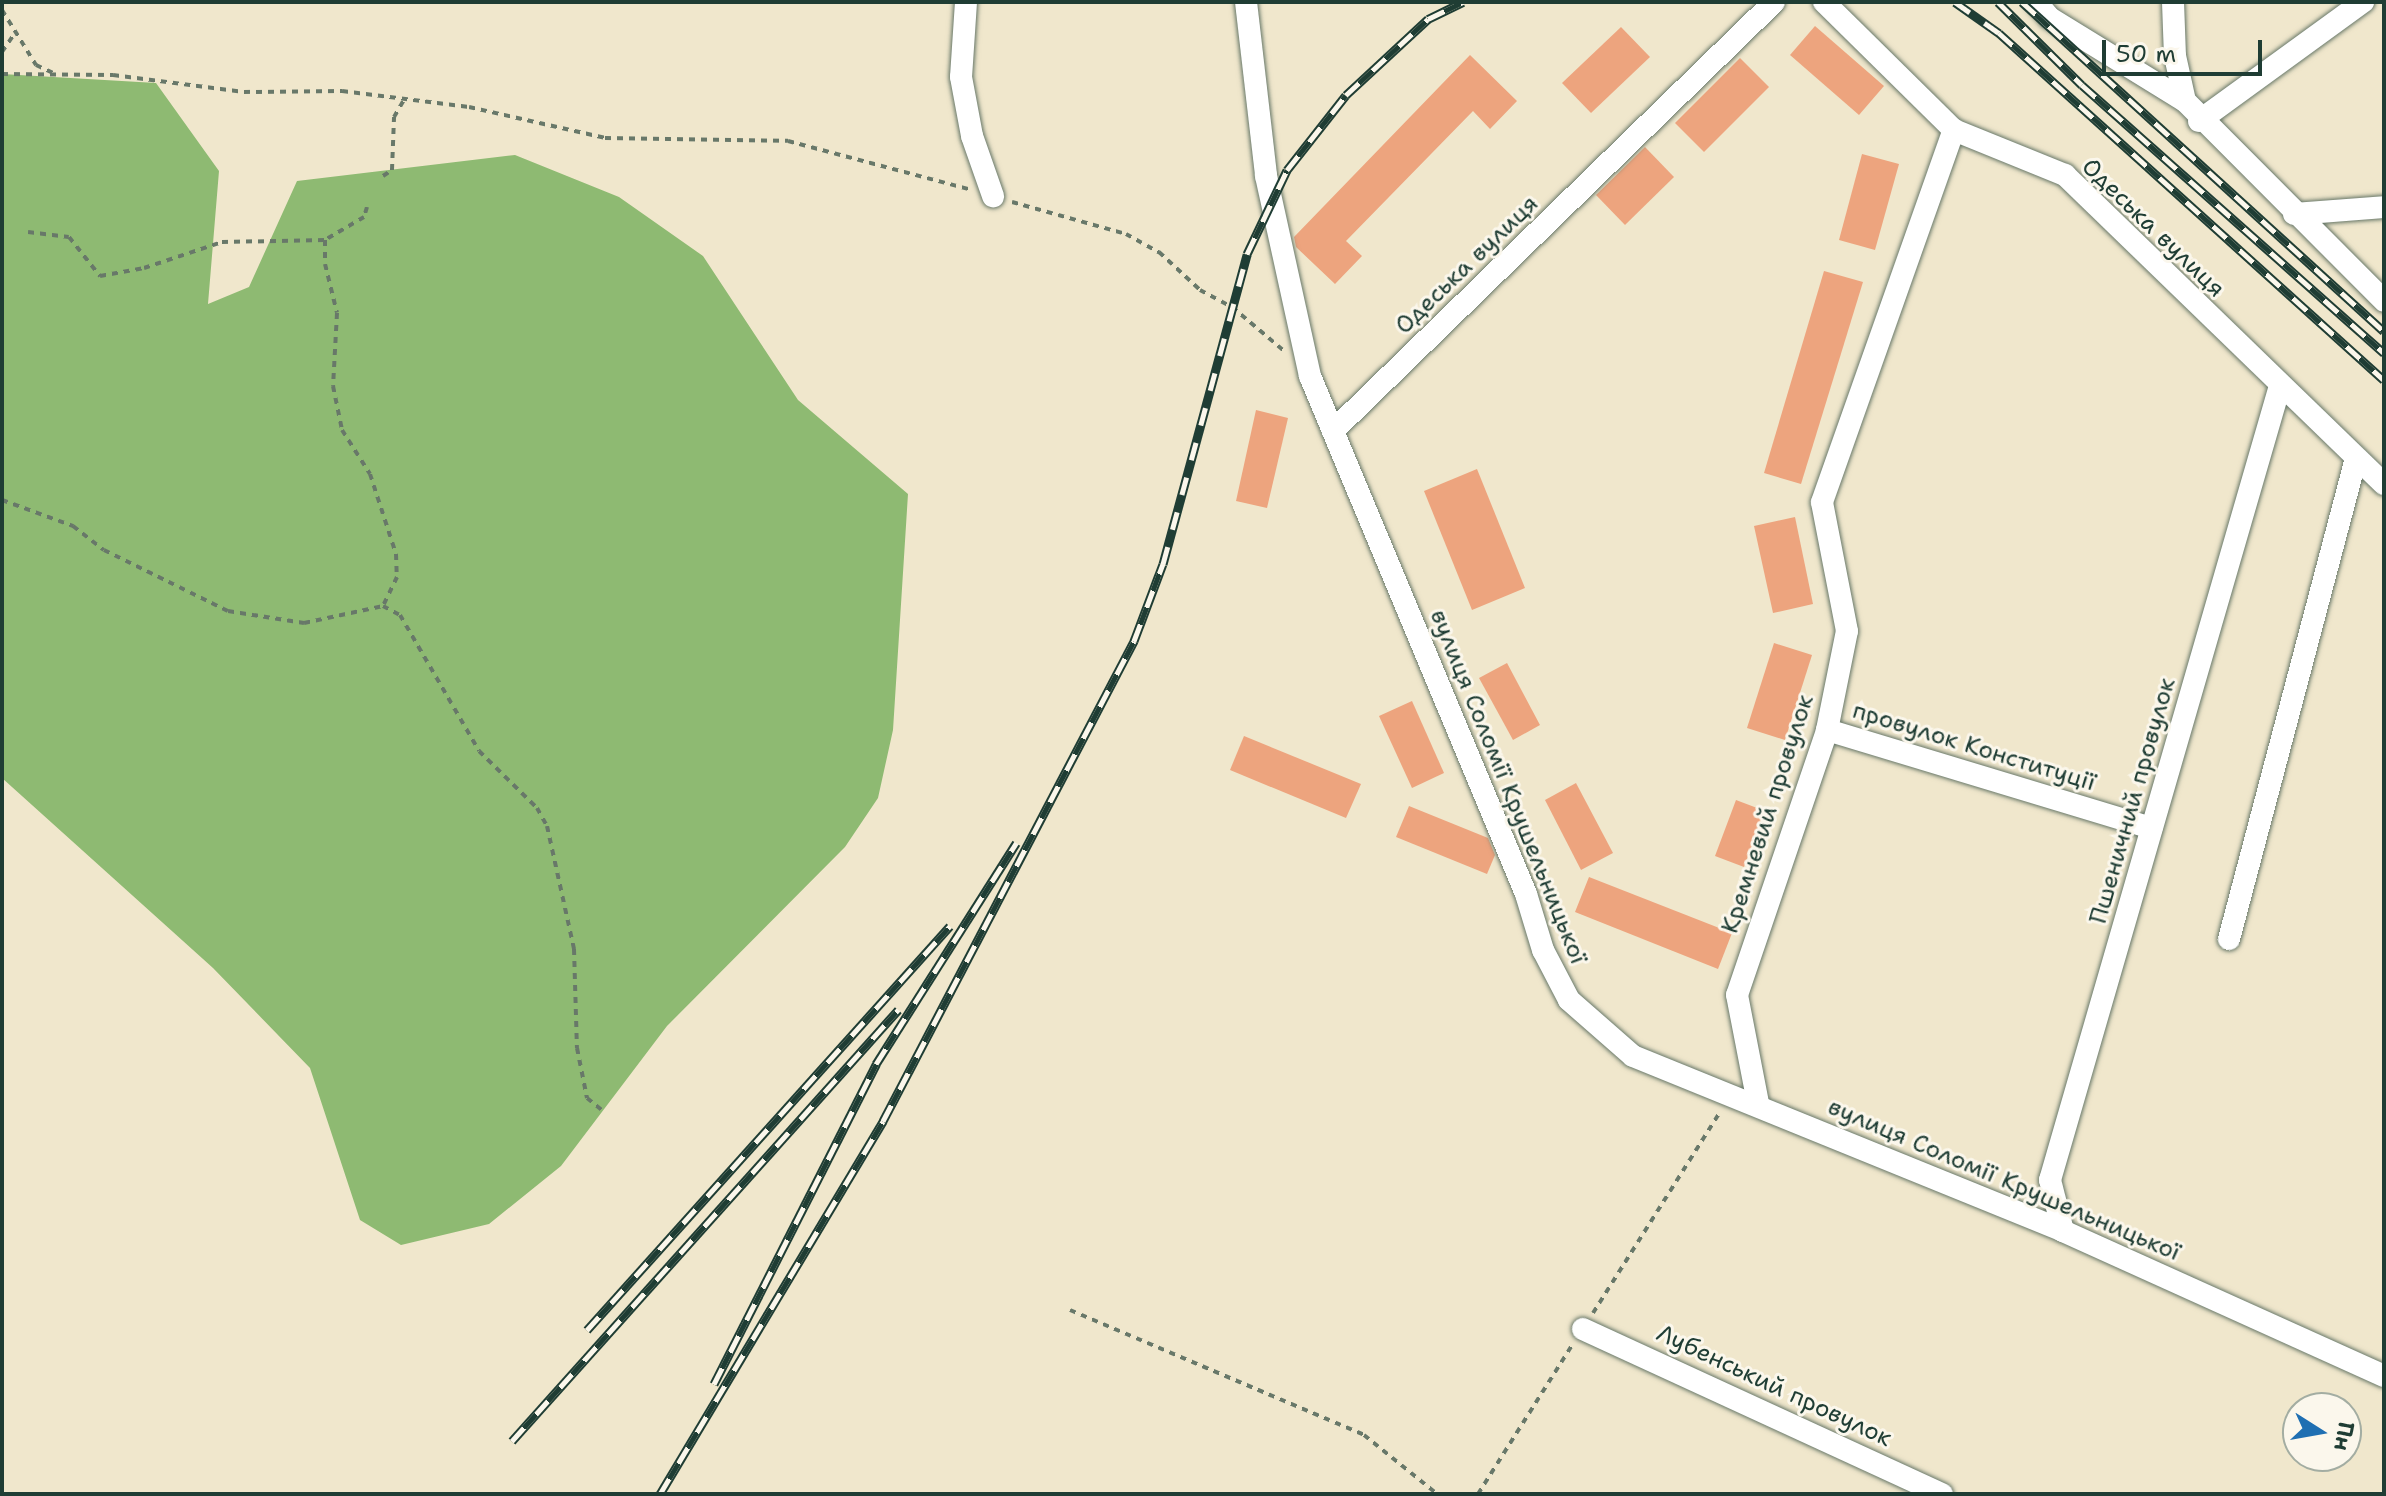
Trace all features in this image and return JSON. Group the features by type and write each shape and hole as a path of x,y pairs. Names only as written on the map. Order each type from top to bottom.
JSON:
{"street":[{"path":"966,2 961,77 972,136 993,196"},
{"name":"вулиця Соломії Крушельницької","path":"1246,2 1266,176 1310,376 1526,894 1543,950 1569,1000 1633,1056 1758,1103 2063,1231 2384,1376"},
{"name":"Одеська вулиця","path":"1333,431 1774,2"},
{"name":"Одеська вулиця","path":"1824,2 1954,130 2065,175 2384,484"},
{"path":"2036,2 2050,18 2185,101"},
{"path":"2173,2 2175,56 2185,101 2199,121 2384,301"},
{"path":"2199,121 2363,2"},
{"name":"Кремневий провулок","path":"1758,1103 1737,995 1827,730 1847,631 1822,502 1954,130"},
{"path":"2294,214 2384,207"},
{"name":"Пшеничний провулок","path":"2063,1231 2050,1180 2280,386"},
{"path":"2229,939 2356,458"},
{"name":"провулок Конституції","path":"1827,730 2152,828"},
{"name":"Лубенський провулок","path":"1583,1329 1942,1494"}],"path":[{"path":"2,10 36,65 58,76"},
{"path":"2,52 16,31"},
{"path":"2,74 113,75 244,92 317,90 469,107 605,138 788,141 1126,234 1159,252 1200,290 1260,328 1310,376"},
{"path":"383,176 392,170 394,117 404,100"},
{"path":"28,232 69,237 100,276 144,268 222,242 325,240 364,217 367,207"},
{"path":"325,240 337,313 333,386 342,430 370,474 396,554 397,577 383,606"},
{"path":"2,500 73,526 104,550 228,611 304,623 383,606 400,615 412,630 479,751 537,808 547,826 574,949 582,1075 587,1098 602,1110"},
{"path":"1478,1494 1732,1093"},
{"path":"1070,1310 1364,1435 1437,1494"}],"green space":[{"path":"2,74 156,83 219,171 208,304 249,287 297,181 515,155 619,197 703,256 798,400 908,494 893,730 878,798 845,847 667,1026 561,1166 489,1224 401,1245 360,1220 310,1068 213,968 2,778"}],"building":[{"path":"1815,26 1884,86 1859,115 1790,55"},
{"path":"1621,27 1650,57 1591,113 1562,83"},
{"path":"1470,55 1517,101 1490,129 1473,111 1346,241 1362,256 1335,284 1296,247 1294,237"},
{"path":"1740,58 1769,87 1704,152 1675,123"},
{"path":"1645,147 1674,177 1625,225 1596,195"},
{"path":"1862,154 1899,164 1875,250 1839,240"},
{"path":"1824,271 1863,282 1801,484 1764,473"},
{"path":"1256,410 1288,418 1267,508 1236,501"},
{"path":"1477,469 1525,588 1472,610 1424,491"},
{"path":"1795,517 1813,604 1773,613 1754,526"},
{"path":"1774,643 1812,655 1785,740 1747,728"},
{"path":"1507,663 1540,725 1513,740 1479,678"},
{"path":"1412,701 1444,773 1412,788 1379,716"},
{"path":"1244,736 1361,784 1346,818 1230,770"},
{"path":"1576,783 1613,853 1581,870 1545,800"},
{"path":"1736,800 1765,811 1744,867 1715,856"},
{"path":"1409,806 1488,838 1495,855 1487,874 1396,837"},
{"path":"1589,877 1732,933 1718,969 1575,912"}],"railway":[{"path":"660,1494 883,1121 1134,641 1163,564 1247,254 1287,170 1346,95 1428,19 1463,2"},
{"path":"1955,2 1999,33 2384,380"},
{"path":"1998,2 2082,85 2384,353"},
{"path":"2022,2 2384,331"},
{"path":"714,1384 876,1064 1016,843"},
{"path":"587,1330 950,926"},
{"path":"512,1441 898,1010"}]}
